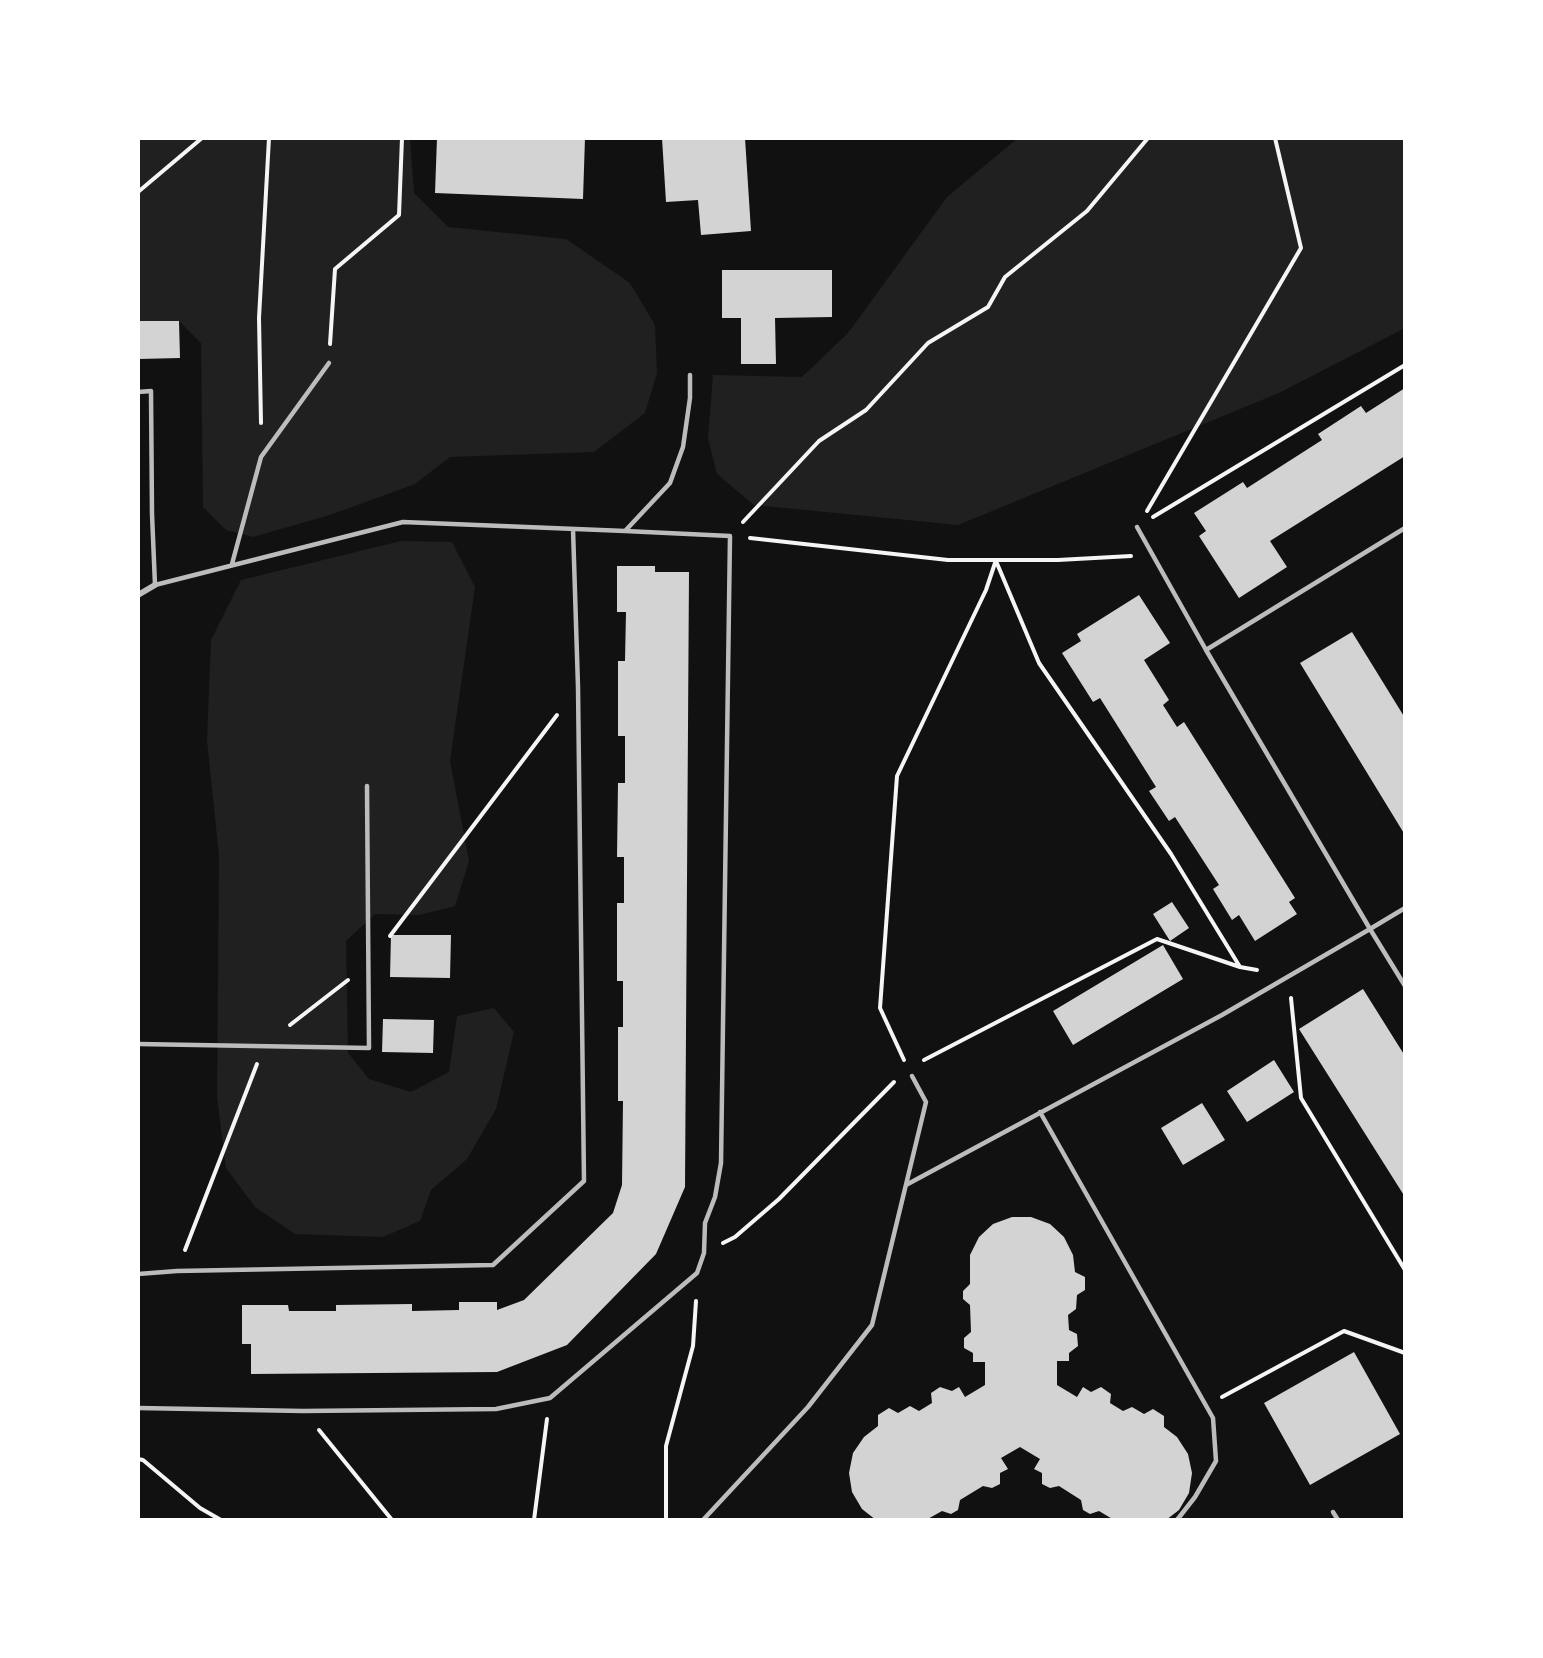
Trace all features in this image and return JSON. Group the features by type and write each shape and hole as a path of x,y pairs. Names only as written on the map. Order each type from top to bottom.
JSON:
{"street":[{"path":"138,595 155,585"}],"lane":[{"path":"232,564 261,457 329,363"},
{"path":"625,531 670,483 683,447 690,398 690,375"},
{"path":"138,392 151,391 155,585 403,522 730,536 721,1164 714,1197 705,1223 704,1253 697,1274 550,1398 496,1410 303,1411 138,1408"},
{"path":"1137,527 1206,650 1405,986"},
{"path":"1206,650 1405,528"},
{"path":"138,1274 177,1270 493,1265 584,1181 578,687 573,529"},
{"path":"138,1044 369,1048 367,786"},
{"path":"906,1185 1222,1015 1405,908"},
{"path":"703,1520 808,1407 872,1325 926,1102 912,1076"},
{"path":"1040,1112 1213,1418 1216,1461 1195,1497 1177,1520"},
{"path":"1333,1512 1338,1520"}],"path":[{"path":"138,192 202,138"},
{"path":"261,457 259,318 270,138"},
{"path":"329,363 335,269 399,215 402,138"},
{"path":"730,536 819,441 866,410 928,343 988,308 1005,277 1087,211 1148,138"},
{"path":"1137,527 1301,248 1275,138"},
{"path":"1137,527 1405,365"},
{"path":"730,536 948,560 1058,560 1153,555"},
{"path":"996,560 1039,663 1171,854 1240,967"},
{"path":"912,1076 880,1008 897,776 986,591 996,560"},
{"path":"704,1253 735,1237 779,1199 908,1068 1157,939 1240,967 1289,975 1301,1098 1405,1270"},
{"path":"666,1520 666,1446 693,1346 697,1274"},
{"path":"1206,1406 1344,1331 1405,1353"},
{"path":"534,1520 550,1398"},
{"path":"303,1411 392,1520"},
{"path":"138,1459 143,1460 200,1508 221,1520"}],"shaded area":[{"path":"138,138 410,138 414,193 448,227 566,239 630,283 655,325 657,373 645,413 594,452 450,457 415,484 330,515 253,537 226,530 203,507 201,343 179,321 138,321"},
{"path":"1018,138 1405,138 1405,328 1279,393 958,525 754,505 717,474 708,438 713,375 802,377 848,333 947,197"},
{"path":"401,541 452,542 475,587 450,761 469,861 455,906 419,915 375,914 346,941 348,1053 369,1079 411,1092 449,1072 457,1016 494,1008 514,1032 496,1109 467,1159 431,1190 420,1221 383,1237 295,1234 255,1207 226,1168 217,1097 219,856 207,740 211,640 241,580"}],"building":[{"path":"437,138 585,138 583,199 435,193"},
{"path":"662,138 745,138 751,231 701,235 698,200 666,202"},
{"path":"722,270 832,270 832,317 775,318 776,364 741,364 741,318 722,318"},
{"path":"138,321 179,321 180,358 138,359"},
{"path":"1405,388 1405,456 1270,541 1287,567 1239,598 1199,536 1206,531 1194,513 1243,482 1247,488 1322,440 1318,434 1361,406 1366,413"},
{"path":"617,566 655,566 655,572 689,572 685,1187 656,1254 567,1345 497,1372 251,1374 251,1344 242,1344 242,1305 288,1305 289,1311 336,1311 336,1305 412,1304 412,1311 459,1310 459,1302 497,1302 497,1310 524,1300 613,1213 622,1185 623,1101 618,1101 618,1027 623,1027 623,981 617,981 617,903 624,903 624,857 617,857 618,783 625,783 625,736 618,736 618,661 625,661 626,612 617,612"},
{"path":"1139,595 1170,643 1144,660 1169,700 1163,705 1177,727 1184,722 1295,898 1289,902 1297,914 1255,941 1239,915 1232,920 1213,889 1219,885 1175,817 1169,821 1149,791 1156,787 1100,698 1093,702 1062,653 1081,641 1077,634"},
{"path":"1352,632 1405,718 1405,835 1300,663"},
{"path":"1172,902 1189,928 1170,941 1153,914"},
{"path":"391,935 451,935 450,978 390,977"},
{"path":"1163,945 1183,979 1073,1045 1053,1011"},
{"path":"1363,989 1405,1056 1405,1197 1299,1029"},
{"path":"383,1019 434,1020 433,1053 382,1052"},
{"path":"1274,1060 1294,1092 1247,1122 1227,1091"},
{"path":"1202,1103 1225,1140 1183,1165 1161,1128"},
{"path":"1012,1217 1031,1217 1050,1224 1064,1237 1073,1255 1075,1272 1085,1277 1085,1290 1077,1295 1076,1309 1068,1315 1069,1330 1077,1334 1078,1346 1069,1353 1069,1361 1057,1361 1057,1385 1077,1397 1083,1387 1091,1392 1101,1387 1111,1394 1110,1403 1123,1411 1132,1407 1144,1414 1153,1409 1164,1416 1164,1427 1177,1437 1188,1454 1192,1473 1189,1493 1179,1510 1166,1520 1114,1520 1099,1511 1090,1514 1083,1510 1081,1500 1059,1486 1050,1488 1042,1484 1042,1473 1034,1469 1040,1459 1020,1447 1001,1458 1008,1469 1000,1473 1000,1484 992,1488 983,1486 960,1500 958,1510 951,1514 942,1511 926,1520 876,1520 862,1509 852,1492 849,1473 853,1453 864,1437 878,1426 878,1415 889,1408 898,1413 910,1406 919,1411 932,1403 931,1393 940,1387 952,1391 959,1387 965,1397 985,1385 985,1362 973,1362 973,1353 964,1348 964,1338 971,1332 970,1305 963,1299 963,1291 970,1284 970,1255 979,1237 993,1224"},
{"path":"1354,1352 1400,1434 1310,1485 1264,1403"}]}
